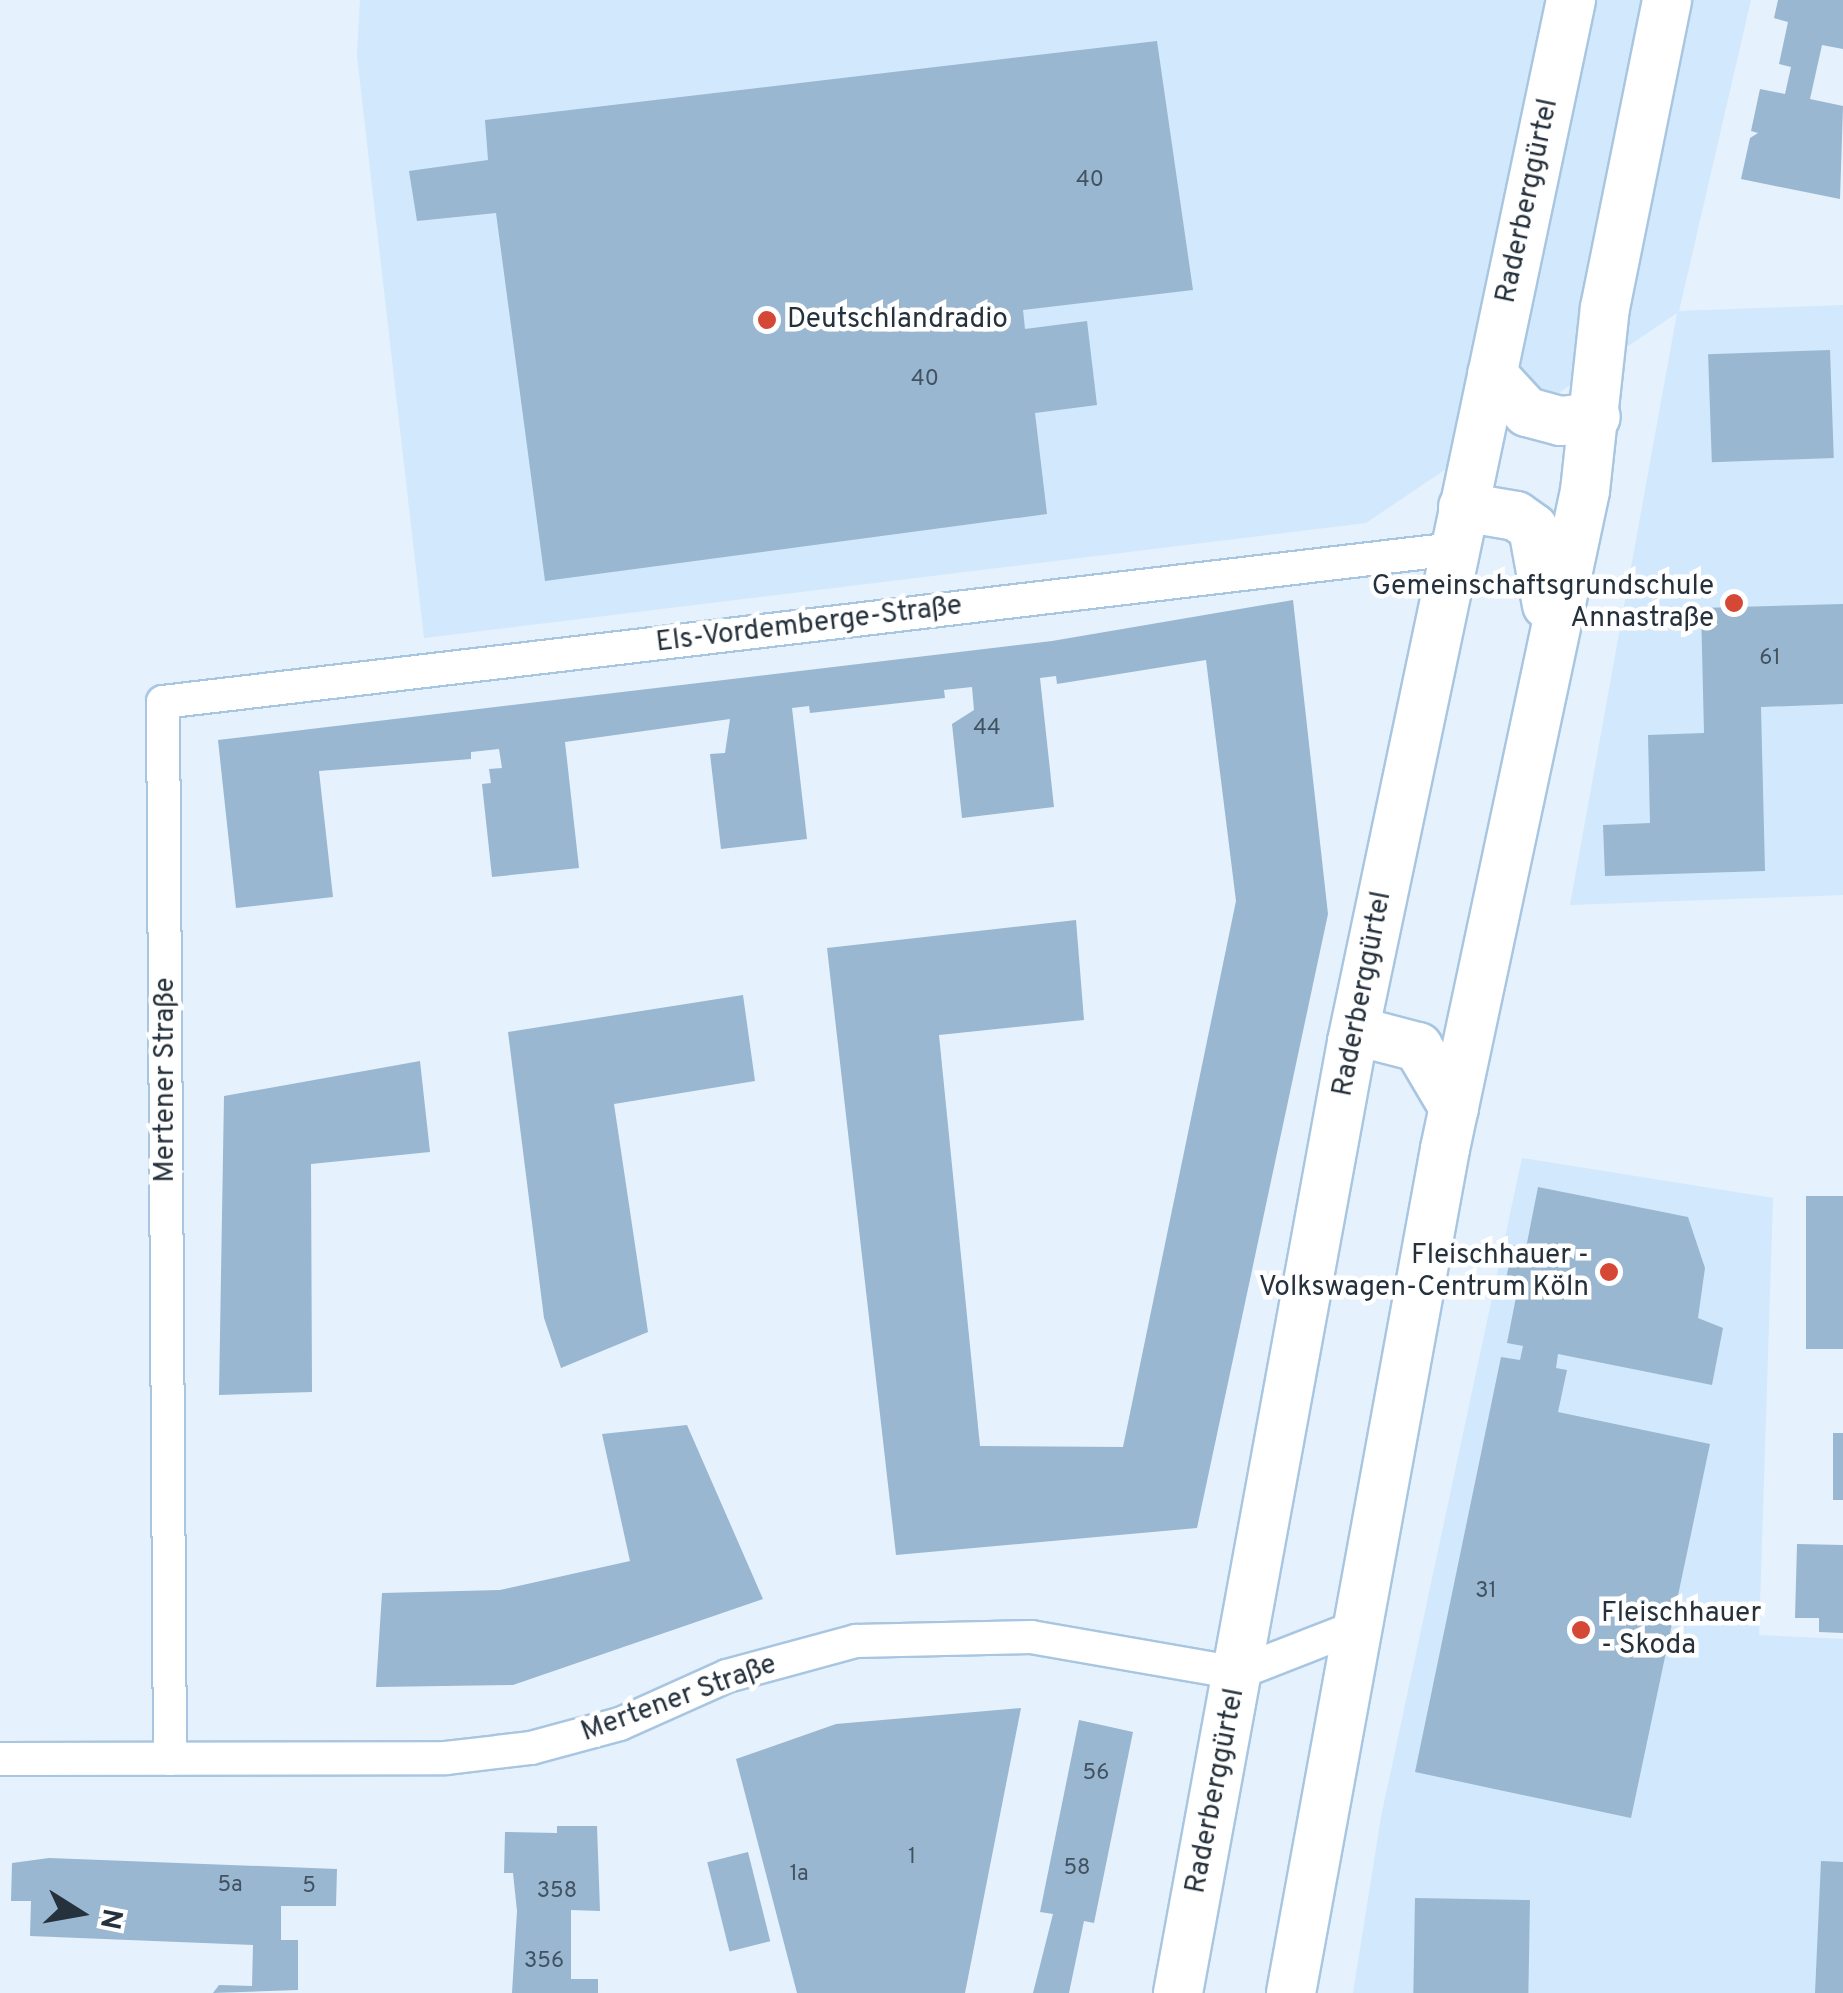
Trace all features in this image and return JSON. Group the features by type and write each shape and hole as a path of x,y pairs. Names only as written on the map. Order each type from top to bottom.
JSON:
{"main road":[{"name":"Raderberggürtel","path":"1178,1993 1352,1042 1571,0"},
{"path":"1292,1993 1454,1108 1596,417 1605,308 1666,0"},
{"path":"1492,374 1526,412 1561,421 1596,417"},
{"path":"1458,528 1516,516 1533,528 1552,644"},
{"path":"1352,1042 1368,1034 1418,1047 1454,1108"}],"street":[{"name":"Els-Vordemberge-Straße","path":"163,702 1458,528"},
{"name":"Mertener Straße","path":"163,702 170,1759"},
{"path":"1238,1673 1356,1627"},
{"name":"Mertener Straße","path":"0,1759 446,1758 531,1748 620,1724 727,1676 892,1638 1031,1637 1238,1673"}],"shaded area":[{"path":"360,0 1751,0 1679,311 1843,305 1843,895 1570,905 1677,313 1366,523 424,638 357,56"},
{"path":"1522,1158 1773,1198 1759,1635 1843,1639 1843,1993 1353,1993 1381,1817"}],"building":[{"path":"1778,0 1843,0 1843,49 1822,45 1810,99 1843,106 1840,199 1741,179 1750,138 1758,133 1751,131 1760,89 1785,94 1791,67 1779,64 1788,22 1774,18"},
{"name":"Deutschlandradio","path":"1157,41 1193,290 1023,310 1025,329 1087,321 1097,405 1035,413 1047,514 545,581 496,213 417,221 409,171 488,160 485,120"},
{"path":"1830,350 1834,458 1712,462 1708,354"},
{"path":"1293,600 1328,914 1197,1528 896,1555 827,948 1076,920 1084,1020 939,1035 980,1446 1123,1447 1236,901 1206,660 1057,684 1056,676 1040,678 1054,807 962,818 952,724 974,710 972,687 944,690 945,698 810,713 809,706 792,708 807,839 721,849 710,754 725,753 730,719 565,742 579,868 492,877 482,784 491,783 489,769 502,768 499,749 471,752 471,759 319,771 333,897 236,908 218,740 1052,641"},
{"path":"1843,604 1843,704 1761,707 1765,871 1605,876 1603,825 1650,823 1648,735 1704,733 1701,608"},
{"path":"743,995 755,1081 614,1104 648,1332 561,1368 544,1318 508,1032"},
{"path":"420,1061 430,1152 311,1164 312,1392 219,1395 224,1096"},
{"path":"1538,1187 1688,1217 1705,1268 1698,1318 1723,1328 1712,1385 1558,1354 1556,1368 1567,1370 1558,1412 1710,1444 1631,1818 1415,1772 1501,1357 1520,1360 1523,1346 1507,1343 1519,1282 1506,1279 1513,1245 1526,1248"},
{"path":"1806,1196 1843,1196 1843,1349 1806,1349"},
{"path":"687,1425 763,1599 513,1685 376,1687 382,1593 500,1590 630,1561 602,1434"},
{"path":"1833,1433 1843,1433 1843,1500 1833,1500"},
{"path":"1797,1544 1843,1545 1843,1633 1819,1632 1819,1618 1795,1618"},
{"path":"1021,1708 965,1993 797,1993 736,1759 836,1724"},
{"path":"1079,1720 1133,1732 1094,1923 1084,1921 1069,1993 1033,1993 1053,1914 1040,1912"},
{"path":"557,1826 597,1826 600,1911 571,1910 571,1979 598,1979 598,1993 512,1993 517,1911 513,1873 504,1873 505,1832 557,1833"},
{"path":"748,1852 770,1941 730,1951 707,1862"},
{"path":"49,1858 337,1869 336,1906 281,1906 281,1940 298,1940 298,1990 213,1993 219,1985 252,1986 253,1945 30,1936 31,1901 11,1901 12,1863"},
{"path":"1821,1861 1843,1862 1843,1993 1815,1993"},
{"path":"1415,1898 1530,1900 1528,1993 1413,1993"}],"place":[{"name":"Deutschlandradio","path":"767,320"},
{"name":"Gemeinschaftsgrundschule Annastraße","path":"1734,603"},
{"name":"Fleischhauer - Volkswagen-Centrum Köln","path":"1609,1272"},
{"name":"Fleischhauer - Skoda","path":"1581,1630"}]}
